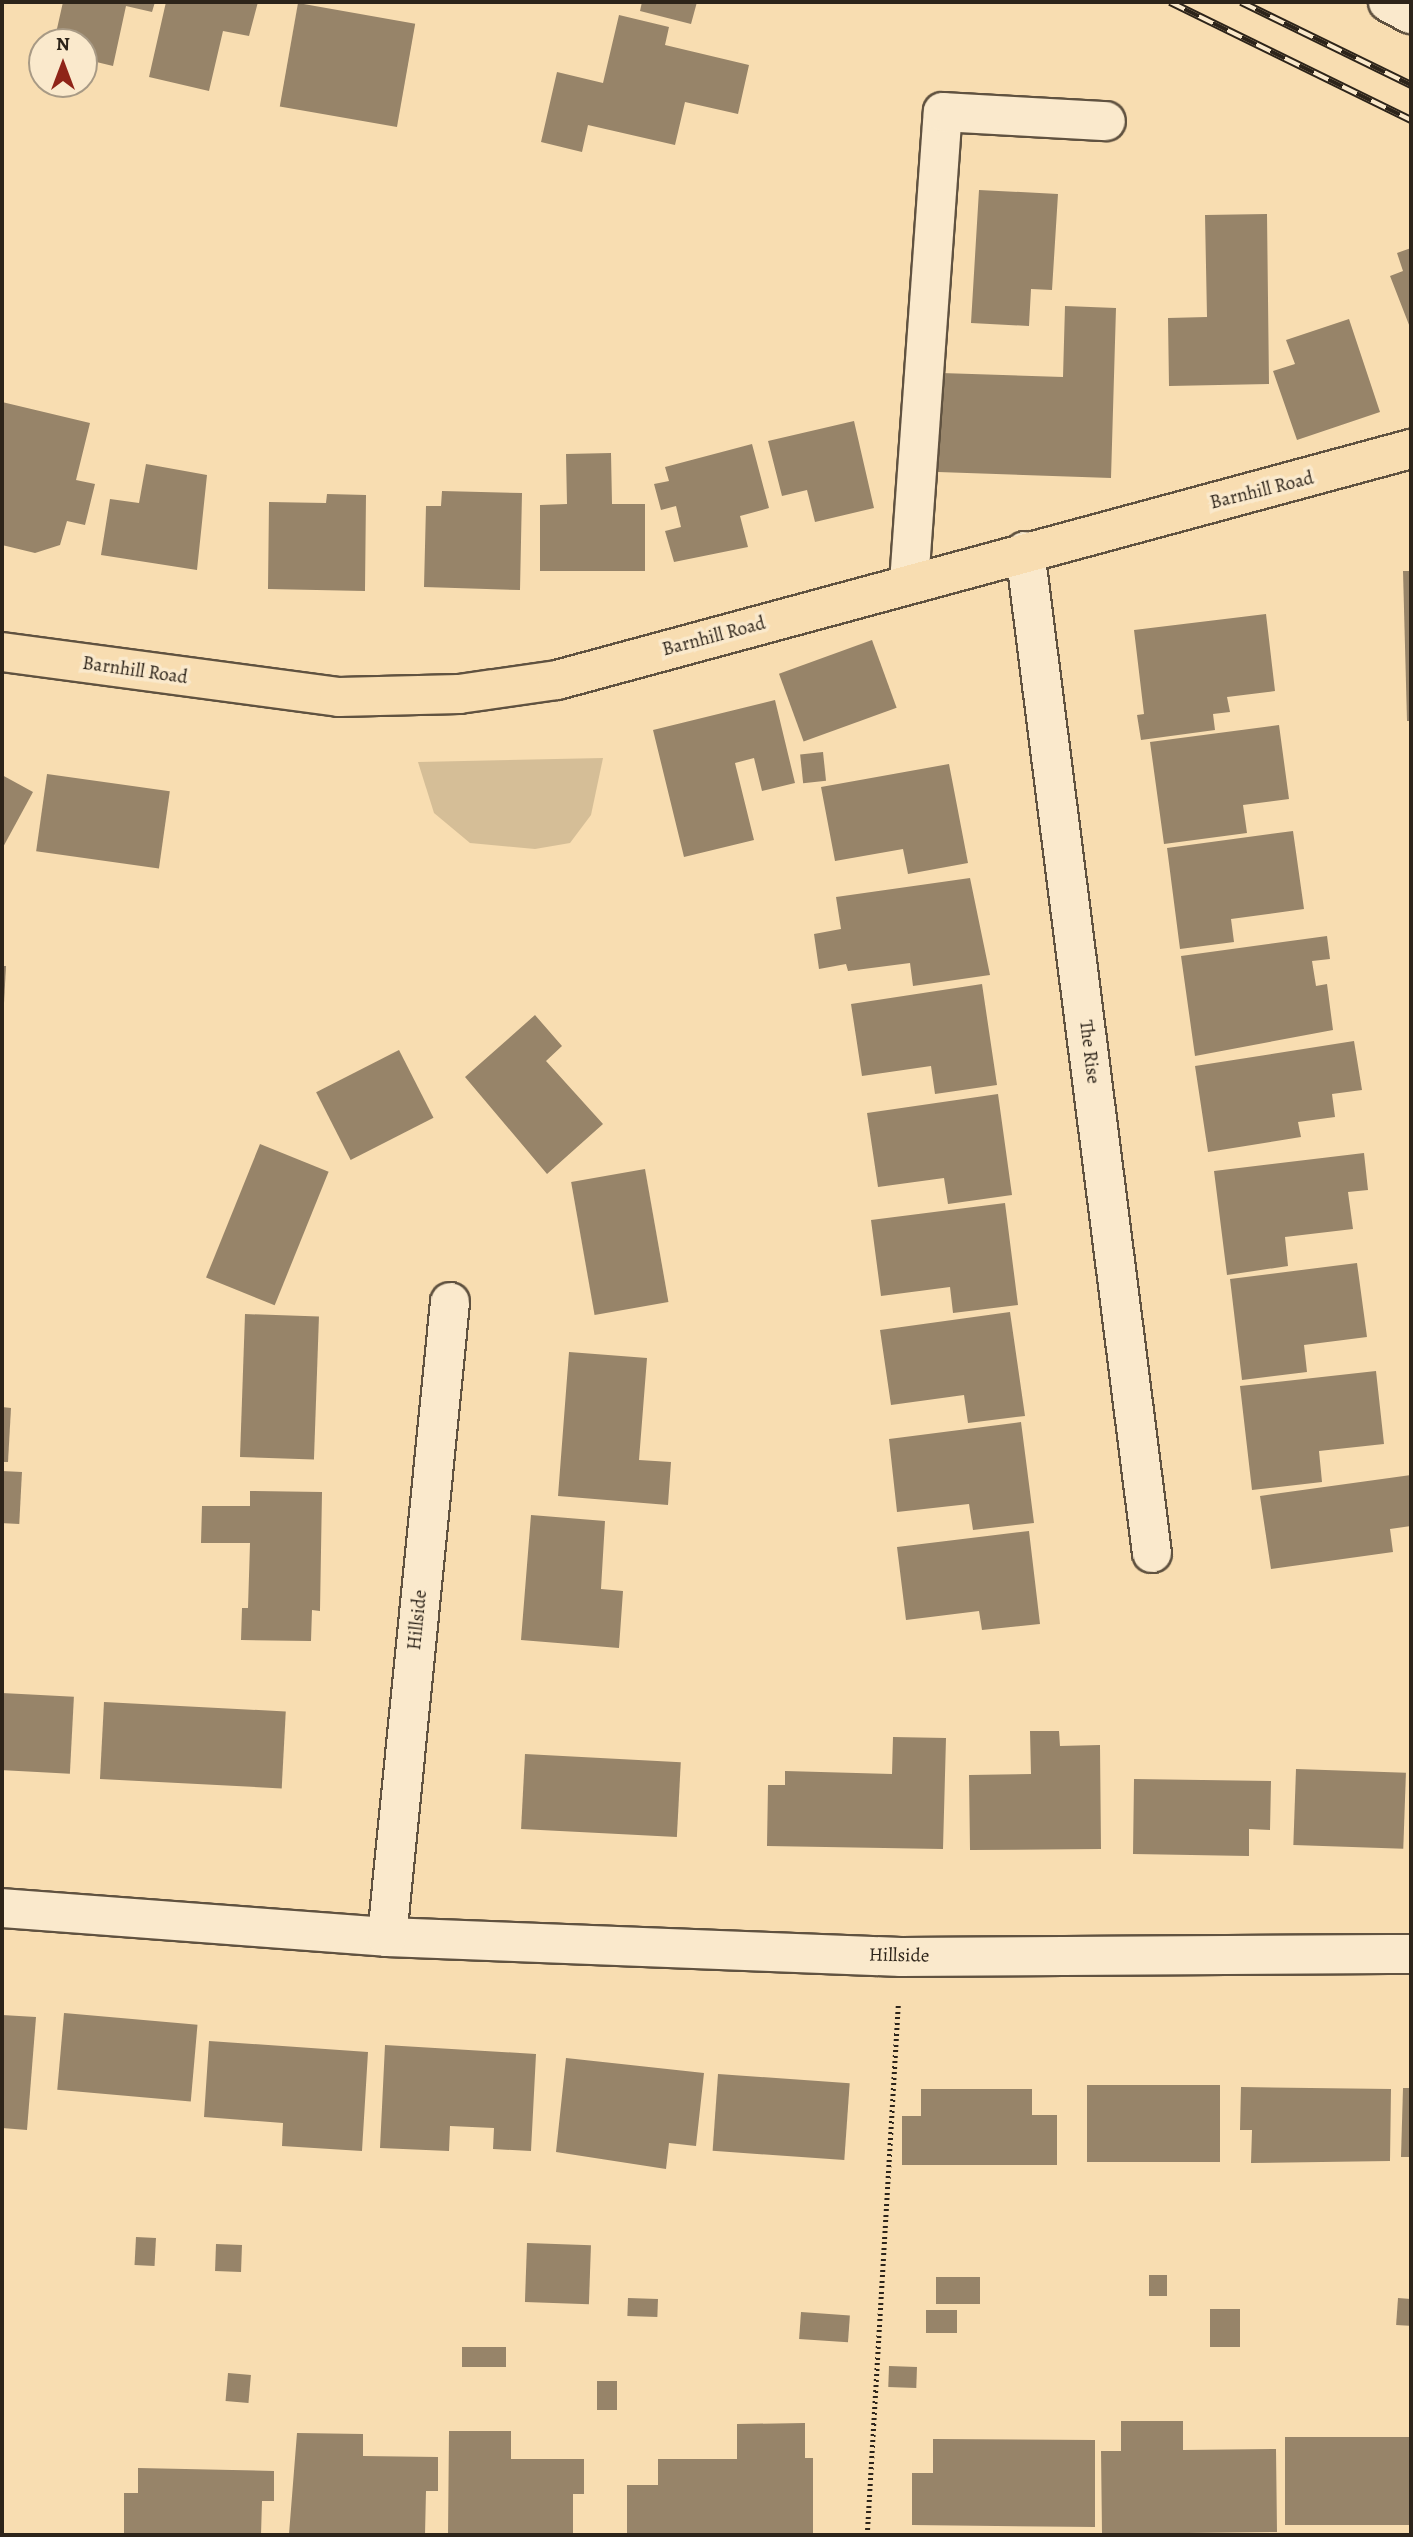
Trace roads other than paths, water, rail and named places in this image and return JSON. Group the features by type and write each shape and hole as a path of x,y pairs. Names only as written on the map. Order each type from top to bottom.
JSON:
{"main road":[{"name":"Barnhill Road","path":"2,652 257,690 338,697 459,694 557,680 1025,551 1411,449"}],"street":[{"path":"1388,2 1411,14"},
{"path":"909,583 943,112 1106,121"},
{"name":"The Rise","path":"1025,551 1152,1553"},
{"name":"Hillside","path":"387,1937 450,1302"},
{"name":"Hillside","path":"2,1908 387,1937 901,1957 1411,1954"}],"railway":[{"path":"1170,2 1411,120"},
{"path":"1241,2 1411,85"}]}
